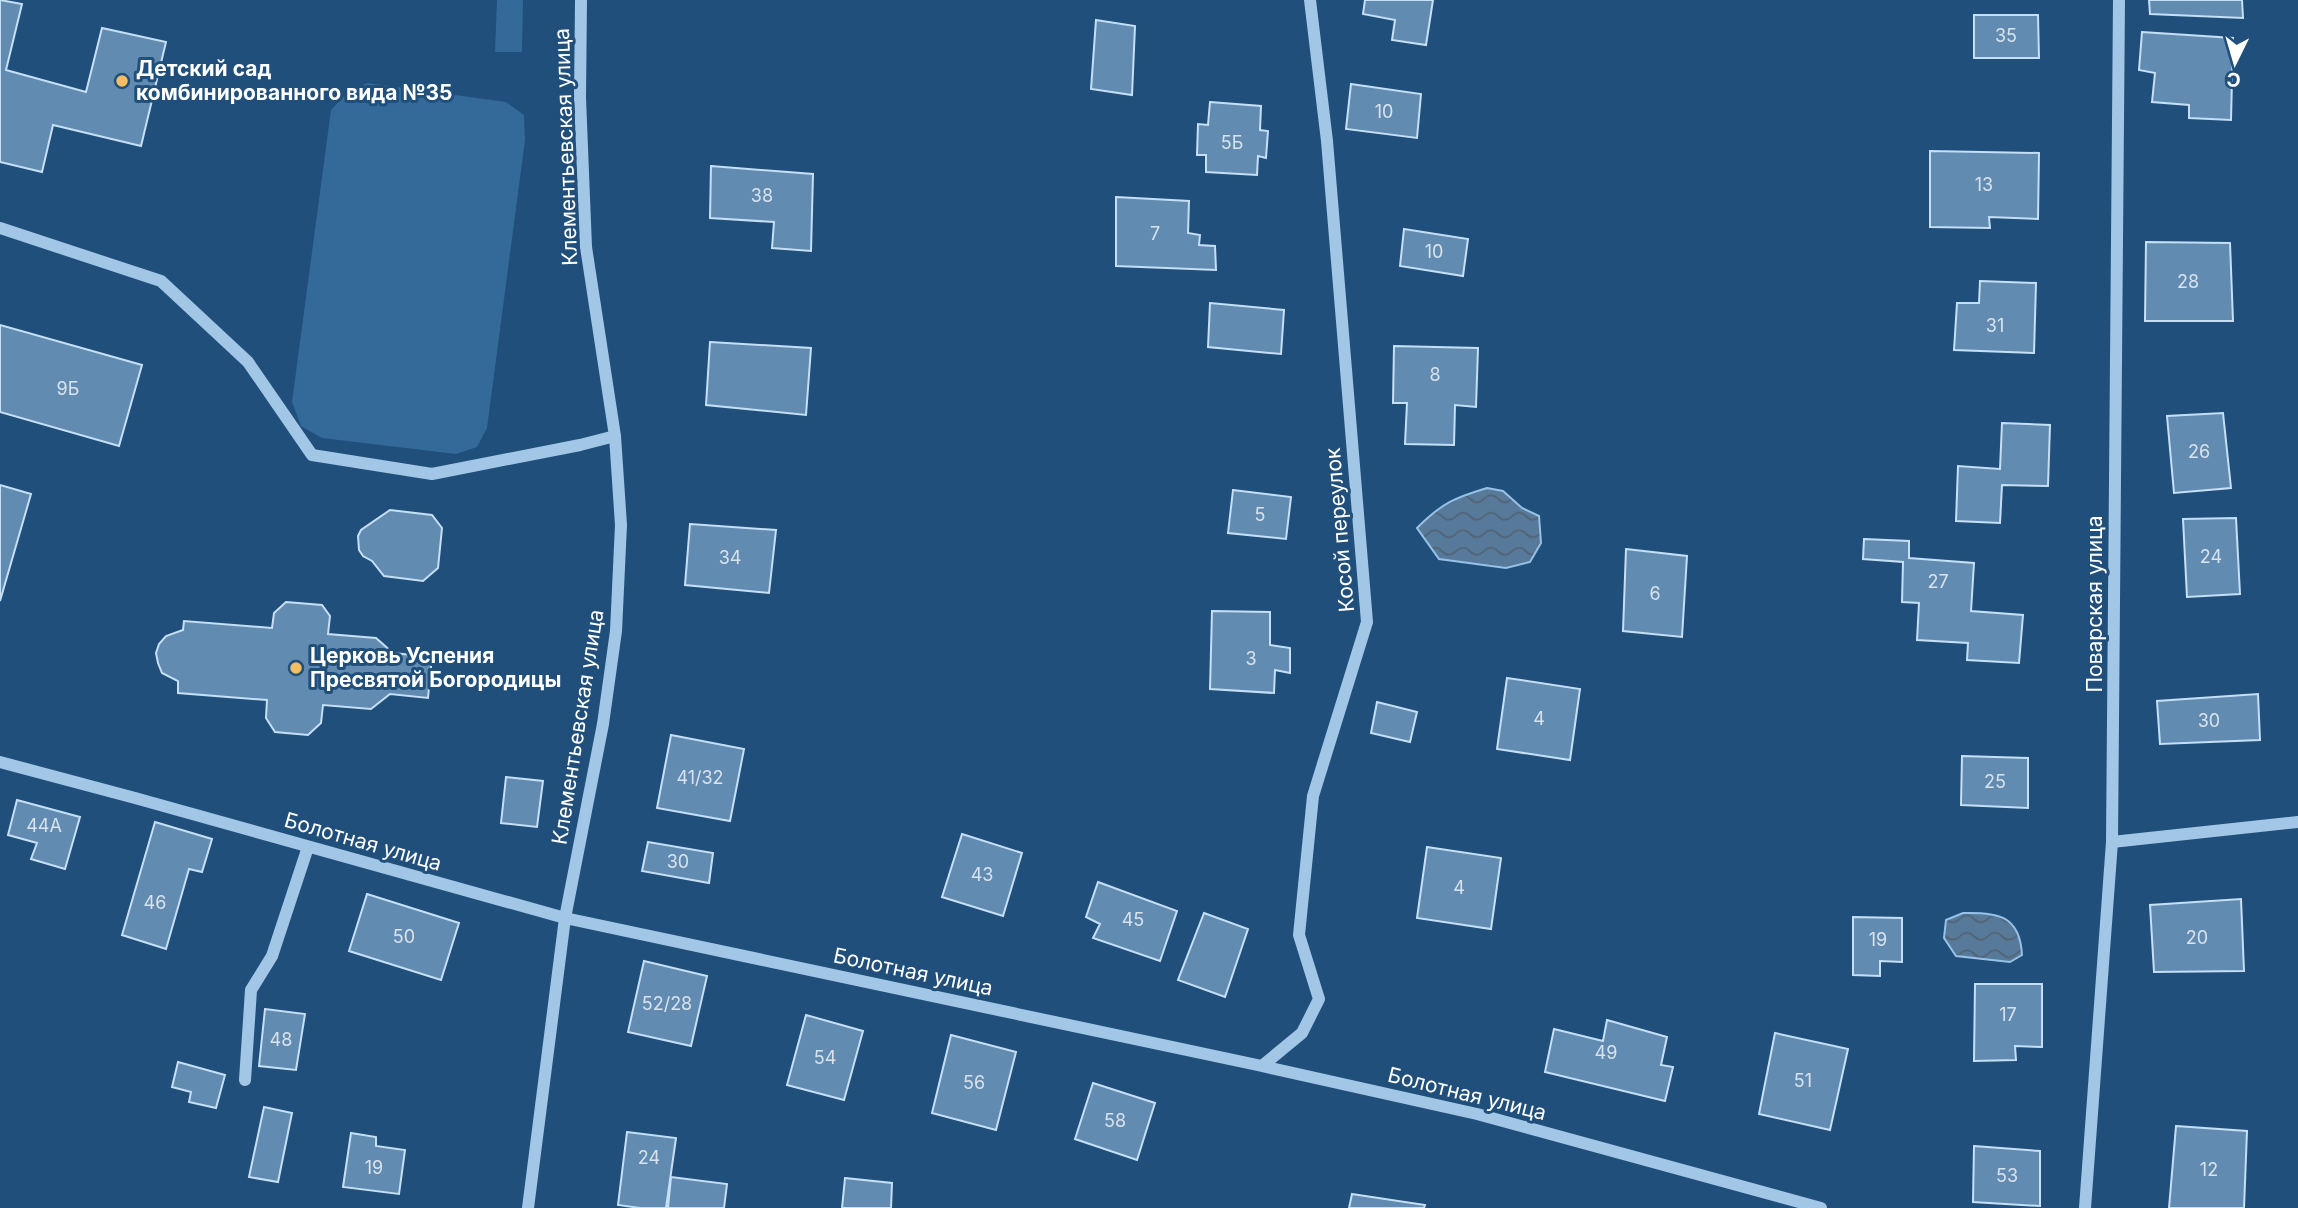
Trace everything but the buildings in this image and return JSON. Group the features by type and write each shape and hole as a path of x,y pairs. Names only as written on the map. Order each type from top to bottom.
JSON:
{"street":[{"name":"Клементьевская улица","path":"528,1208 565,918 603,724 616,631 621,525 615,436 586,247 580,98 581,0"},
{"name":"Косой переулок","path":"1262,1066 1302,1033 1319,999 1299,934 1313,796 1367,622 1327,141 1310,0"},
{"name":"Поварская улица","path":"2085,1208 2112,842 2119,0"},
{"path":"0,229 161,281 248,362 312,456 432,474 615,436"},
{"name":"Болотная улица","path":"0,762 565,918 1476,1114 1821,1208"},
{"path":"2112,842 2298,822"},
{"path":"245,1080 251,990 272,956 308,847"}],"shaded area":[{"path":"497,0 523,0 522,52 495,52"},
{"path":"367,83 506,102 524,115 525,140 487,428 477,447 456,454 322,438 301,426 292,402 331,110 348,92"}],"water":[{"path":"1487,488 1503,491 1522,508 1539,516 1541,543 1530,562 1506,568 1439,559 1417,528 1449,502"},
{"path":"1963,913 1996,915 2004,919 2017,931 2022,955 2010,962 1956,956 1944,938 1946,920"}],"place":[{"name":"Детский сад комбинированного вида №35","path":"122,81"},
{"name":"Церковь Успения Пресвятой Богородицы","path":"296,668"}]}
